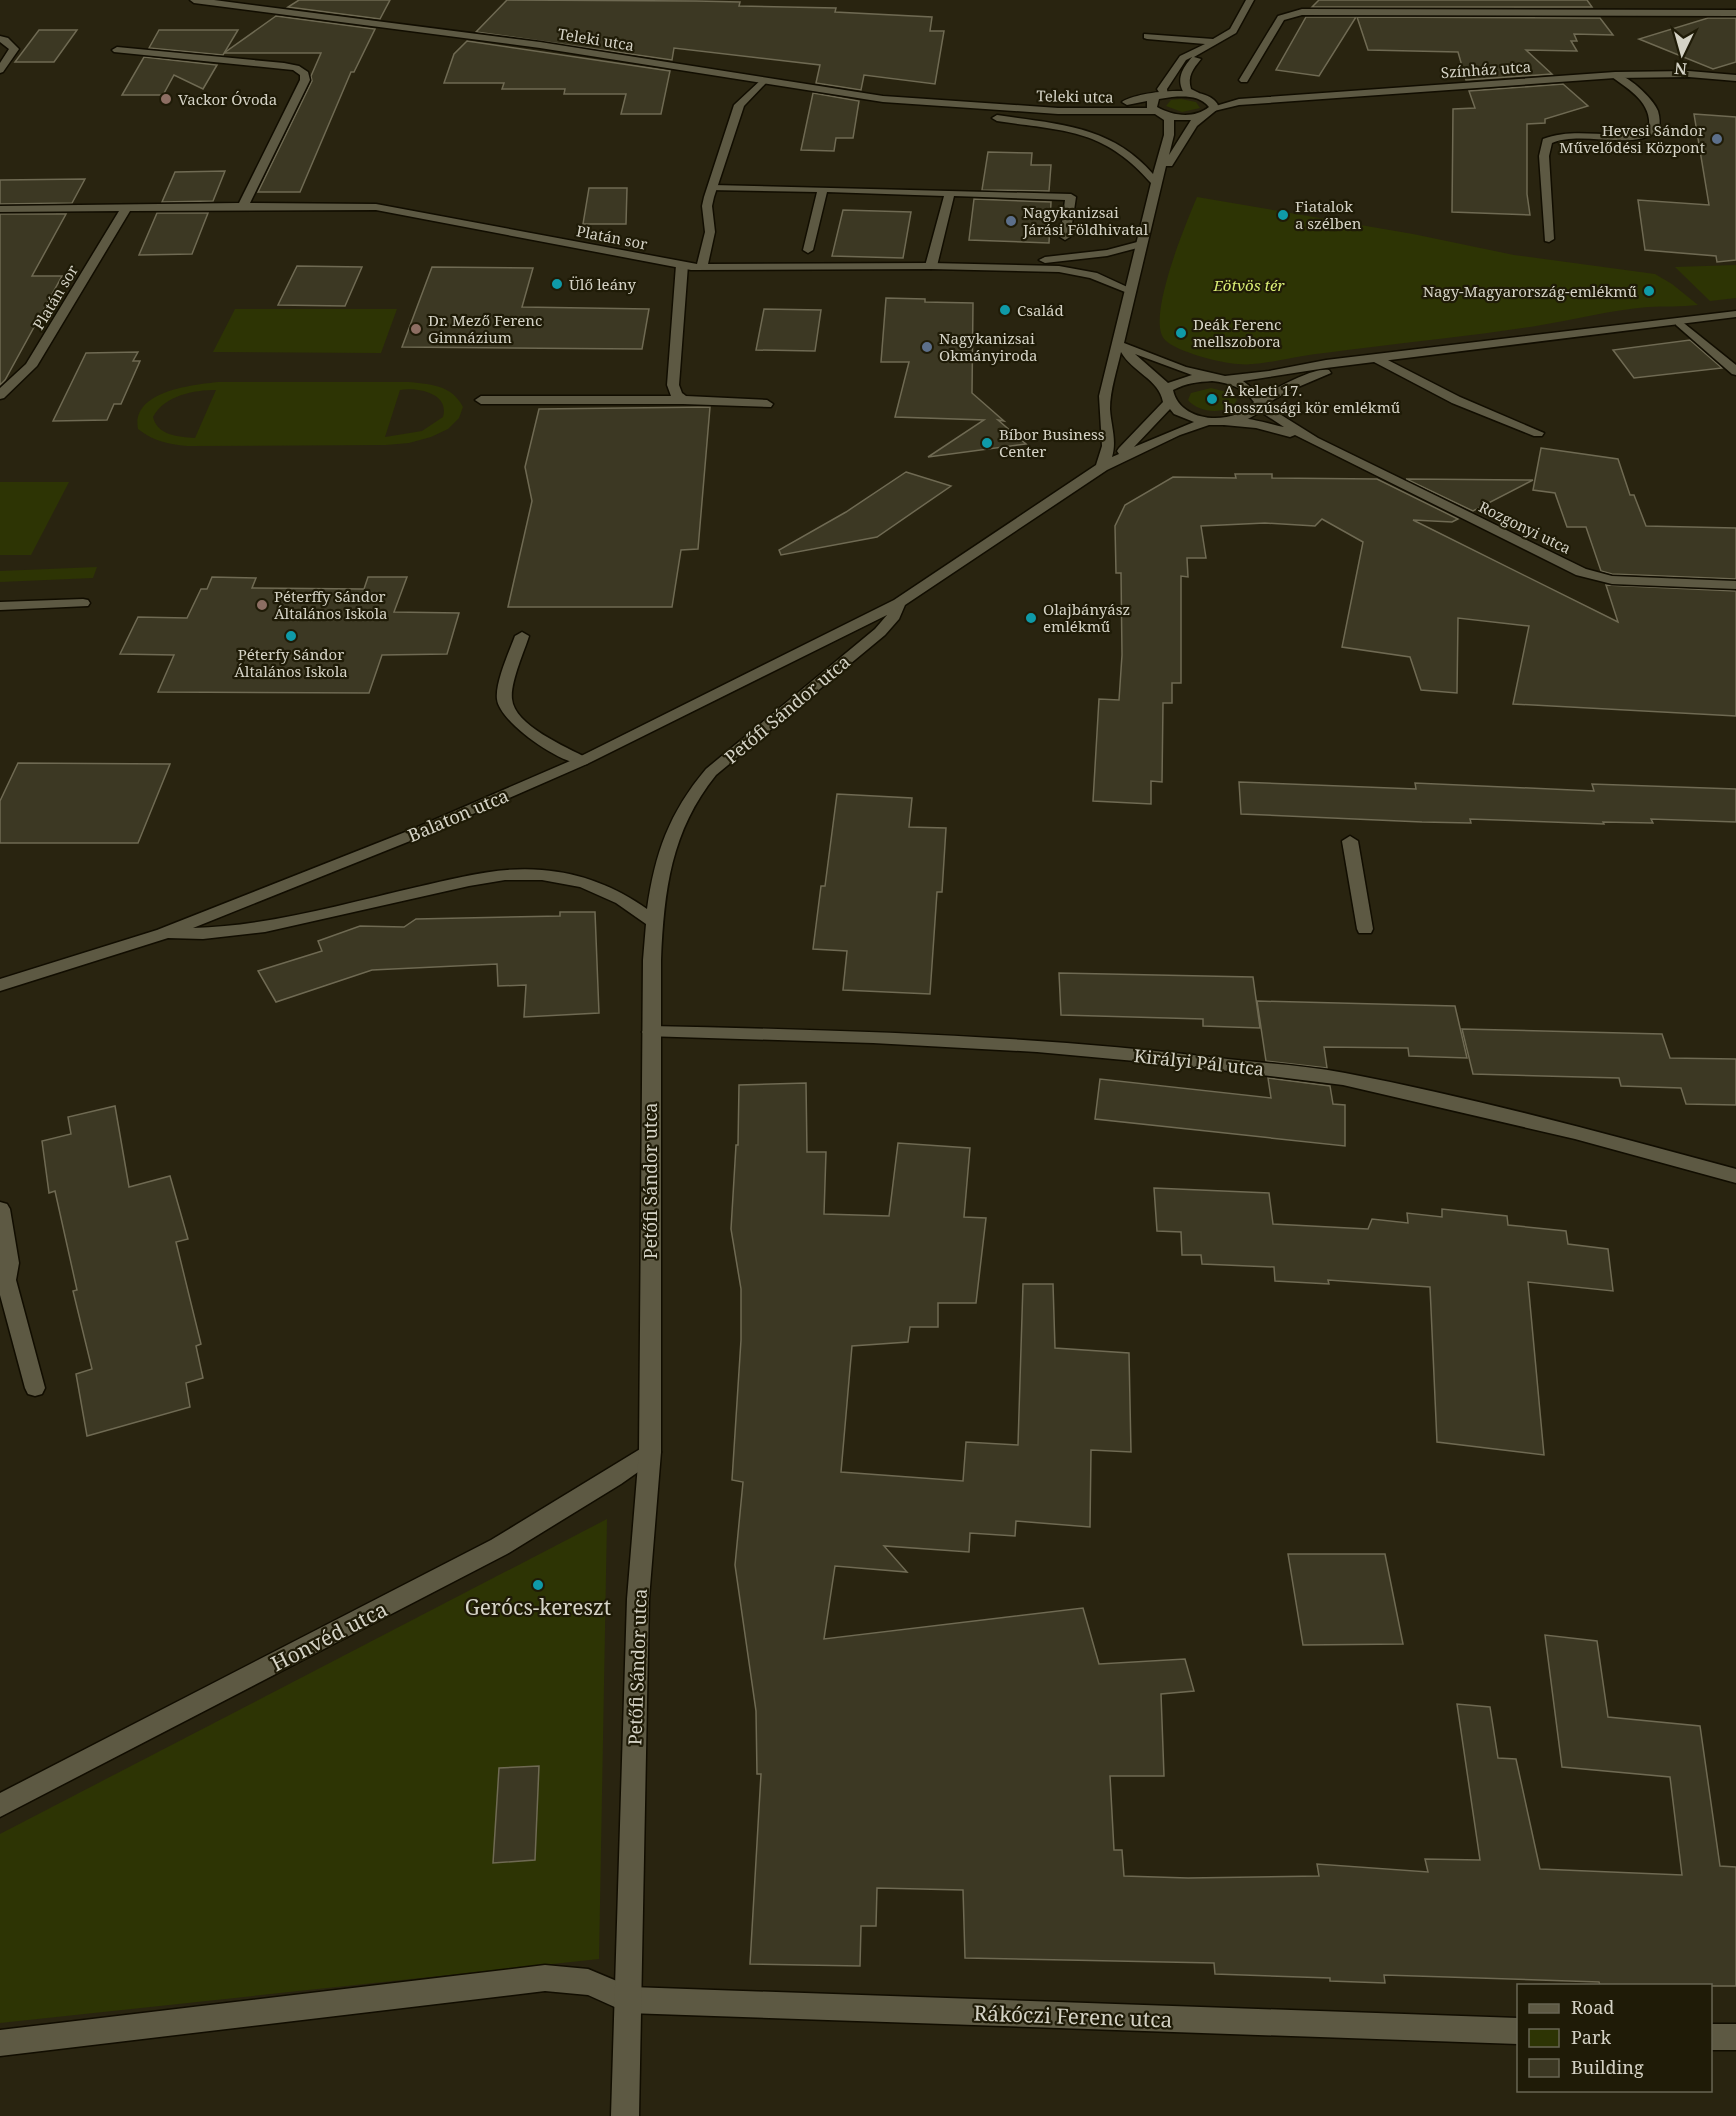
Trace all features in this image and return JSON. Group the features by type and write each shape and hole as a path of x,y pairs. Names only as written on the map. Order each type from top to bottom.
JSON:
{"street":[{"name":"Teleki utca","path":"194,0 540,45 883,99 1072,112 1160,113 1184,117 1203,115"},
{"path":"1165,95 1162,89 1183,58 1202,50 1238,26 1250,0"},
{"path":"1690,5 1705,15 1725,22"},
{"path":"1244,80 1281,18 1302,12 1736,14"},
{"path":"1147,36 1215,42"},
{"path":"0,39 6,40 14,49 0,70"},
{"path":"117,50 284,66 296,68 305,74 243,206"},
{"path":"1196,95 1187,91 1184,78 1202,50"},
{"name":"Színház utca","path":"1203,115 1214,108 1239,102 1615,75 1689,74 1736,78"},
{"path":"1549,239 1544,156 1547,141 1560,136 1636,136 1654,130 1654,117 1643,96 1615,75"},
{"path":"702,267 710,232 707,206 739,105 763,81"},
{"name":"Teleki utca","path":"993,107 1072,106 1154,99 1165,95 1196,95"},
{"name":"Színház utca","path":"1196,95 1207,99 1239,102"},
{"path":"883,99 1063,129 1104,139 1130,155 1156,183"},
{"path":"1108,464 1111,446 1103,409 1119,334 1169,135 1169,119 1150,105 1154,99"},
{"path":"1207,99 1214,105 1214,108"},
{"path":"1156,183 1190,128 1203,115"},
{"path":"713,188 1071,197 1065,237"},
{"path":"808,250 823,189"},
{"path":"931,266 950,193"},
{"name":"Platán sor","path":"0,395 32,366 127,206"},
{"name":"Platán sor","path":"0,209 127,206 369,207 393,209 682,266 931,266 1065,270 1094,276 1130,291"},
{"name":"Platán sor","path":"978,267 1086,256 1141,244"},
{"path":"682,266 673,386 676,395 683,400"},
{"path":"1125,346 1183,370 1227,379 1736,314"},
{"path":"1680,322 1736,371"},
{"path":"1119,334 1130,357 1167,389"},
{"path":"1378,359 1456,400 1538,433"},
{"path":"1167,389 1166,397 1169,404 1185,415 1208,421 1224,421 1247,416 1260,404 1287,387 1358,362"},
{"path":"1167,389 1180,381 1212,377"},
{"name":"Rozgonyi utca","path":"1227,379 1251,390 1269,413 1314,441 1581,572 1629,581 1736,585"},
{"path":"481,400 683,400 767,404"},
{"name":"Petőfi Sándor utca","path":"1108,464 1169,404"},
{"name":"Petőfi Sándor utca","path":"625,2116 638,1599 650,1452 651,1032 654,922 666,851 685,804 711,772 880,632 892,619 898,603 1108,464 1176,432 1208,421"},
{"name":"Rozgonyi utca","path":"1224,421 1256,424 1314,441"},
{"path":"0,606 83,603"},
{"name":"Balaton utca","path":"0,985 163,934 419,832 582,761 898,603"},
{"path":"522,636 504,699 511,716 544,742 582,761"},
{"path":"1350,842 1365,929"},
{"path":"163,934 205,935 232,932 474,880 516,874 562,877 609,892 633,905 654,922"},
{"name":"Királyi Pál utca","path":"651,1032 885,1038 1037,1046 1179,1059 1343,1079 1575,1132 1736,1176"},
{"path":"0,1209 9,1263 3,1282 35,1388"},
{"name":"Honvéd utca","path":"0,1806 499,1547 613,1478 650,1452"},
{"path":"0,2043 545,1978 575,1978 611,1988 628,2000"},
{"name":"Rákóczi Ferenc utca","path":"628,2000 1517,2031"},
{"path":"1712,2037 1736,2037"}],"green space":[{"path":"1171,100 1196,102 1200,108 1182,112 1166,106"},
{"name":"Eötvös tér","path":"1197,197 1413,234 1514,255 1655,274 1672,284 1698,305 1634,308 1550,324 1260,363 1221,362 1179,349 1165,340 1160,329 1160,313 1170,270"},
{"path":"1736,265 1736,298 1710,301 1675,267"},
{"path":"235,309 397,309 381,353 213,352"},
{"path":"408,382 432,385 447,390 463,407 459,418 448,429 409,443 386,445 187,446 161,441 138,429 138,416 153,398 179,388 207,383","holes":["216,390 195,438 169,434 155,423 153,417 172,399 199,391","400,390 423,391 437,397 442,402 443,417 422,431 385,437"]},
{"path":"1211,388 1231,393 1237,400 1227,409 1213,411 1199,408 1188,400 1191,393"},
{"path":"0,482 69,482 31,555 0,555"},
{"path":"97,567 93,578 0,582 0,571"},
{"path":"607,1519 599,1959 0,2023 0,1834"}],"building":[{"path":"299,0 390,0 380,19 288,7"},
{"path":"507,0 740,2 739,6 836,8 835,12 932,17 930,31 944,31 935,84 864,75 861,90 816,83 820,65 674,48 672,60 476,32"},
{"path":"1319,0 1587,0 1592,7 1312,7"},
{"path":"276,16 375,29 354,72 351,72 300,192 258,192 312,81 311,76 321,53 224,53"},
{"path":"1306,17 1356,17 1319,76 1276,70"},
{"path":"1357,17 1600,18 1613,35 1574,34 1577,41 1571,41 1577,51 1526,50 1552,74 1466,80 1458,52 1368,50"},
{"path":"1708,18 1736,18 1736,62 1713,69 1639,39"},
{"path":"39,30 77,30 54,62 15,62"},
{"path":"159,30 238,30 223,55 149,48"},
{"path":"467,41 670,71 661,114 621,114 626,94 564,94 565,89 502,89 504,83 444,83 454,54"},
{"path":"144,57 217,65 203,89 174,75 163,95 122,95"},
{"path":"1563,84 1588,106 1545,119 1545,123 1527,124 1527,194 1530,215 1452,212 1453,109 1475,108 1469,91"},
{"path":"813,93 859,101 853,138 836,138 834,151 801,150"},
{"path":"1694,114 1736,117 1736,260 1717,262 1716,256 1645,250 1638,200 1709,205"},
{"path":"988,152 1032,153 1031,165 1051,165 1049,191 982,190"},
{"path":"225,171 213,201 162,202 175,172"},
{"path":"85,179 72,203 0,204 0,180"},
{"path":"589,188 627,188 626,224 583,224"},
{"name":"Nagykanizsai Járási Földhivatal","path":"974,199 1051,202 1049,243 969,240"},
{"path":"843,210 911,212 903,258 832,256"},
{"path":"157,213 208,213 192,254 139,255"},
{"path":"0,214 66,214 32,276 62,276 5,380 0,385"},
{"path":"297,266 362,267 345,306 278,305"},
{"name":"Dr. Mező Ferenc Gimnázium","path":"432,267 533,268 522,307 649,309 642,349 402,347"},
{"path":"886,298 973,303 972,393 1026,444 928,457 984,420 895,417 909,362 881,362"},
{"path":"764,309 821,310 815,351 756,350"},
{"path":"1690,340 1722,368 1634,378 1613,350"},
{"path":"138,352 133,361 140,361 121,404 114,404 107,420 53,421 86,353"},
{"path":"710,407 698,549 681,550 672,607 508,607 532,501 525,467 539,409"},
{"path":"1541,448 1618,459 1630,495 1634,495 1646,526 1736,528 1736,579 1612,574 1601,571 1586,527 1567,527 1555,493 1533,490"},
{"path":"906,472 951,486 877,537 781,555 779,550 846,512"},
{"path":"1235,474 1272,474 1272,478 1377,479 1458,519 1452,522 1413,520 1618,622 1606,585 1736,591 1736,716 1513,704 1529,626 1458,618 1457,693 1421,690 1410,657 1342,647 1363,542 1322,519 1315,526 1265,523 1201,526 1206,558 1187,558 1188,577 1181,576 1181,683 1172,683 1172,703 1163,703 1162,782 1151,781 1151,804 1093,801 1099,699 1119,700 1122,655 1121,573 1116,573 1115,526 1125,505 1173,477 1236,478"},
{"path":"1406,479 1533,480 1473,511"},
{"name":"Péterfy Sándor Általános Iskola","path":"212,577 256,578 252,588 364,589 368,577 407,577 394,612 459,613 447,654 382,655 369,693 158,692 174,655 120,654 138,617 187,618 201,589 207,589"},
{"path":"18,763 170,764 138,843 0,843 0,801"},
{"path":"1239,782 1416,789 1415,783 1594,791 1592,784 1736,789 1736,822 1651,819 1653,823 1603,822 1604,824 1470,819 1471,823 1241,814"},
{"path":"837,794 912,798 909,827 946,828 942,892 937,892 930,994 843,990 847,951 813,949 821,886 825,886"},
{"path":"560,912 595,912 599,1013 524,1017 526,985 498,986 497,964 372,970 276,1002 258,971 322,951 318,941 360,926 404,927 416,919 560,916"},
{"path":"1059,973 1253,977 1260,1028 1203,1026 1203,1019 1061,1015"},
{"path":"1257,1001 1455,1006 1467,1058 1409,1056 1408,1048 1324,1047 1327,1068 1266,1061"},
{"path":"1462,1029 1662,1034 1670,1058 1736,1059 1736,1105 1686,1104 1681,1088 1621,1086 1619,1078 1473,1074"},
{"path":"1268,1078 1330,1086 1333,1104 1345,1105 1345,1146 1095,1119 1100,1079 1271,1098"},
{"path":"806,1083 807,1152 826,1152 824,1214 889,1216 898,1143 970,1148 964,1217 986,1218 976,1303 938,1303 938,1327 910,1327 908,1342 852,1346 841,1472 963,1481 966,1442 1018,1445 1023,1284 1053,1284 1055,1348 1129,1353 1131,1452 1091,1450 1090,1527 1016,1521 1015,1536 970,1533 969,1552 884,1546 907,1572 835,1566 824,1639 1083,1608 1099,1664 1185,1659 1194,1691 1161,1694 1164,1776 1110,1776 1114,1850 1122,1850 1124,1876 1188,1878 1319,1876 1317,1864 1428,1872 1425,1859 1480,1860 1457,1704 1490,1707 1498,1758 1516,1759 1540,1869 1682,1875 1670,1777 1562,1767 1545,1635 1597,1641 1608,1717 1700,1726 1720,1866 1736,1867 1736,1986 1600,1984 1599,1982 1384,1975 1385,1983 1330,1981 1330,1978 1215,1974 1214,1963 965,1958 963,1890 877,1888 876,1926 861,1926 860,1966 750,1964 761,1774 757,1774 756,1711 735,1565 743,1482 732,1480 741,1340 741,1289 731,1229 736,1145 738,1145 739,1085"},
{"path":"115,1106 129,1187 170,1176 188,1239 176,1242 201,1344 196,1346 203,1378 186,1383 190,1407 87,1436 76,1374 92,1369 73,1291 77,1290 55,1191 49,1193 42,1141 71,1134 68,1117"},
{"path":"1154,1188 1269,1193 1273,1224 1368,1229 1372,1219 1408,1223 1407,1213 1442,1217 1442,1209 1507,1216 1508,1225 1566,1231 1568,1244 1608,1249 1613,1291 1528,1282 1544,1455 1437,1442 1430,1287 1328,1280 1329,1284 1275,1281 1274,1267 1202,1264 1201,1255 1182,1255 1181,1232 1157,1231"},
{"path":"1288,1554 1385,1554 1403,1644 1303,1645"},
{"path":"539,1766 535,1860 493,1863 499,1768"}],"place":[{"name":"Vackor Óvoda","path":"166,99"},
{"name":"Hevesi Sándor Művelődési Központ","path":"1717,139"},
{"name":"Fiatalok a szélben","path":"1283,215"},
{"name":"Nagykanizsai Járási Földhivatal","path":"1011,221"},
{"name":"Ülő leány","path":"557,284"},
{"name":"Nagy-Magyarország-emlékmű","path":"1649,291"},
{"name":"Család","path":"1005,310"},
{"name":"Dr. Mező Ferenc Gimnázium","path":"416,329"},
{"name":"Deák Ferenc mellszobora","path":"1181,333"},
{"name":"Nagykanizsai Okmányiroda","path":"927,347"},
{"name":"A keleti 17. hosszúsági kör emlékmű","path":"1212,399"},
{"name":"Bíbor Business Center","path":"987,443"},
{"name":"Péterffy Sándor Általános Iskola","path":"262,605"},
{"name":"Olajbányász emlékmű","path":"1031,618"},
{"name":"Péterfy Sándor Általános Iskola","path":"291,636"},
{"name":"Gerócs-kereszt","path":"538,1585"}]}
